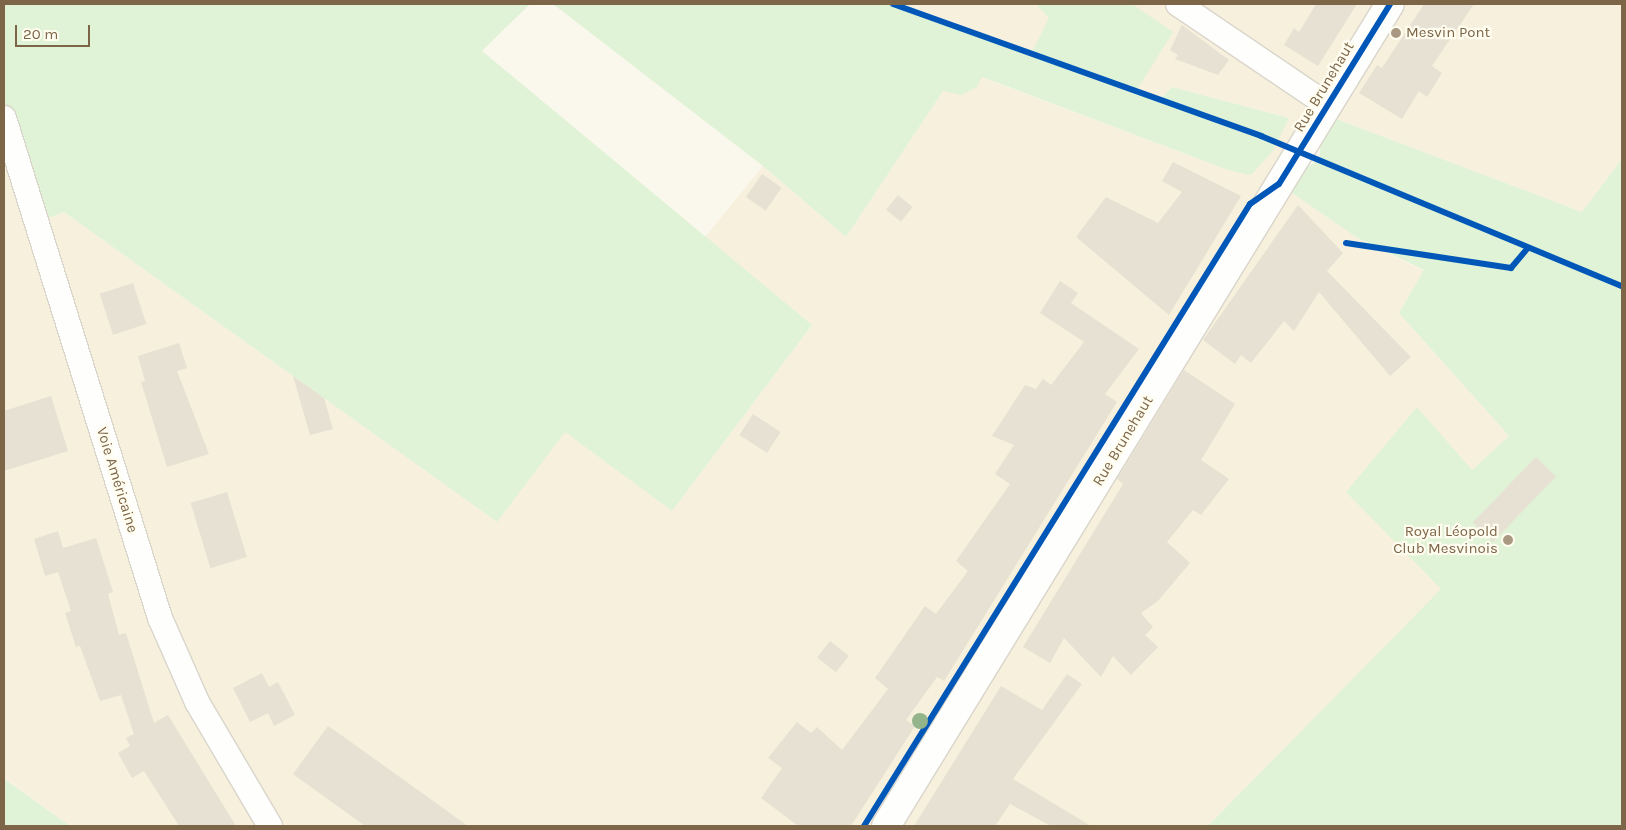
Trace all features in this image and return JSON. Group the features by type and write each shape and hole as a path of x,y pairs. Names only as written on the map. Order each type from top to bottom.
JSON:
{"street":[{"path":"1178,4 1327,105"},
{"name":"Rue Brunehaut","path":"886,826 1390,4"},
{"name":"Voie Américaine","path":"4,118 160,618 197,702 270,826"}],"shaded area":[{"path":"898,4 1622,4 1622,159 1582,212 1323,114 1279,184 1356,237 1424,271 1399,313 1509,436 1473,470 1346,492 1442,589 1208,826 70,826 4,778 4,118 45,219 64,212 497,522 565,431 672,511 812,325 705,237 763,166 846,237 943,91 981,77 1228,170 1289,118 1172,87 1159,101"}],"green space":[{"path":"4,4 530,4 482,51 812,325 672,511 565,432 497,522 64,212 45,219 4,118"},
{"path":"553,4 898,4 1031,54 1049,18 1036,4 1132,4 1173,32 1135,93 1159,101 1172,87 1289,118 1272,152 1251,175 1228,170 982,77 977,87 961,95 943,91 846,237 763,166"},
{"name":"Royal Léopold Club Mesvinois","path":"1323,114 1582,212 1622,159 1622,826 1208,826 1441,589 1346,492 1417,407 1472,470 1509,436 1399,313 1424,270 1356,237 1279,184 1319,160"},
{"path":"4,778 6,780 70,826 4,826"}],"building":[{"path":"1316,4 1357,4 1318,66 1284,45 1294,28 1299,32"},
{"path":"1424,4 1474,4 1432,66 1442,73 1427,97 1419,91 1402,119 1359,93 1377,65 1382,68"},
{"path":"1182,25 1229,60 1218,75 1175,59 1178,55 1170,50"},
{"path":"1173,162 1241,196 1169,315 1076,237 1106,197 1158,223 1182,192 1162,181"},
{"path":"762,174 782,188 766,211 746,197"},
{"path":"898,195 913,207 901,222 886,210"},
{"path":"1298,205 1343,253 1327,271 1411,357 1390,376 1319,292 1294,331 1284,321 1251,363 1241,355 1235,364 1203,340"},
{"path":"1060,281 1078,293 1071,303 1139,349 1105,394 1117,402 944,681 937,677 906,720 915,726 851,826 798,826 761,798 782,768 768,758 797,722 811,733 817,727 842,750 888,689 875,678 925,606 936,614 968,571 956,561 1010,484 995,474 1014,445 992,436 1025,385 1036,389 1043,379 1051,385 1084,342 1040,313"},
{"path":"133,283 146,324 113,335 100,294"},
{"path":"179,343 187,368 177,371 209,454 167,467 141,382 145,381 138,356"},
{"path":"1184,370 1235,404 1201,460 1229,479 1201,515 1193,510 1167,542 1190,563 1158,601 1141,613 1153,627 1145,635 1158,647 1131,675 1113,656 1101,677 1064,638 1050,663 1023,647 1123,484 1117,479"},
{"path":"293,376 324,398 333,429 310,435"},
{"path":"51,396 68,451 4,471 4,411"},
{"path":"753,414 781,432 767,453 739,435"},
{"path":"1536,457 1556,476 1493,542 1473,522"},
{"path":"227,492 247,557 211,568 191,503"},
{"path":"58,531 63,548 96,538 113,592 108,594 119,635 126,633 154,723 168,715 236,826 179,826 144,771 132,778 118,753 130,746 126,738 134,734 121,695 100,701 80,646 76,647 65,613 71,611 58,572 45,576 34,539"},
{"path":"830,641 849,656 836,672 817,658"},
{"path":"262,673 269,687 278,682 295,715 274,726 268,713 250,722 233,688"},
{"path":"1067,674 1082,684 1013,779 1091,826 1051,826 1010,804 995,826 914,826 1001,686 1042,710"},
{"path":"328,726 468,826 365,826 293,774"}],"cycle path":[{"path":"893,4 1261,136 1622,286"},
{"path":"864,826 1250,204 1279,184 1390,4"},
{"path":"1346,243 1511,268 1528,248"}],"place":[{"name":"Mesvin Pont","path":"1396,33"},
{"name":"Royal Léopold Club Mesvinois","path":"1508,540"}]}
